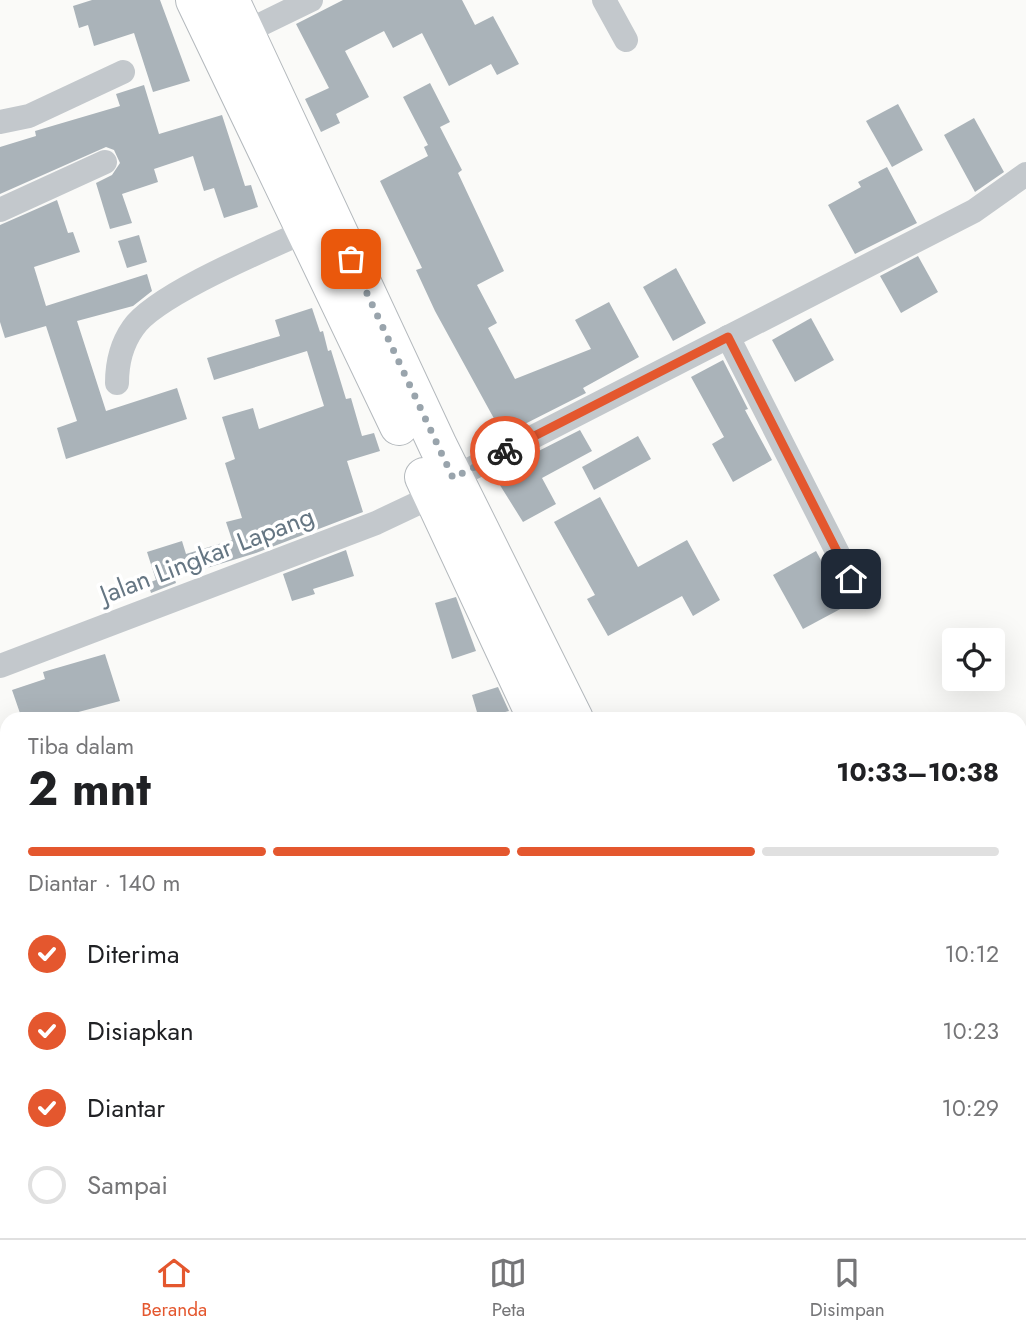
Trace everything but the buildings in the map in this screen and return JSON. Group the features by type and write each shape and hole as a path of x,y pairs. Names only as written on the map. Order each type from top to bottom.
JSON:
{"highway":[{"path":"195,0 230,26 507,618 569,712"},
{"path":"230,26 306,231 435,469"},
{"path":"507,618 535,712"}],"street":[{"path":"230,26 311,0"},
{"path":"604,0 626,40"},
{"path":"0,122 29,116 123,72"},
{"path":"0,210 105,162"},
{"name":"Jalan Lingkar Lapang","path":"0,666 376,523 435,469 728,337 974,211 1026,174"},
{"path":"117,383 117,364 134,326 193,285 306,231"},
{"path":"728,337 851,579"}],"way so far":[{"path":"351,259 453,478 505,451"}],"route":[{"path":"505,451 728,337 851,579"}]}
